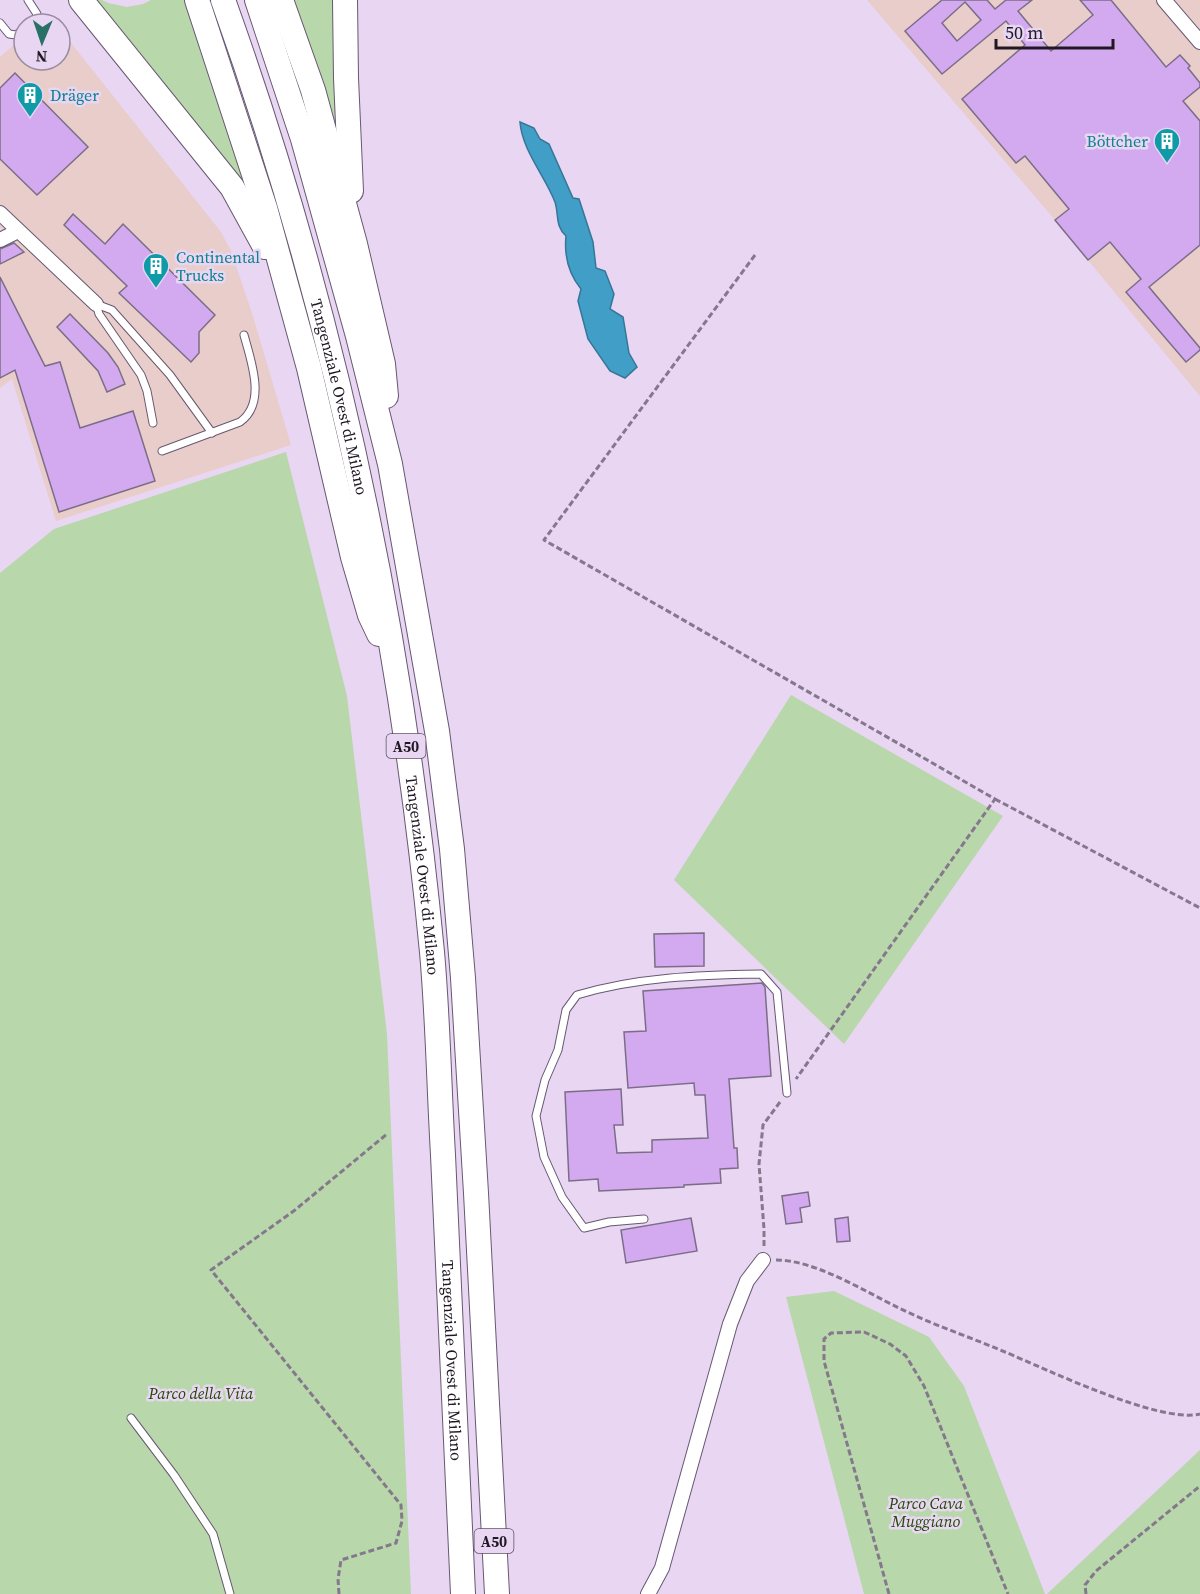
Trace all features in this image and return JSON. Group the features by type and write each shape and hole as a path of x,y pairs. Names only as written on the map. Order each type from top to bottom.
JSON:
{"highway":[{"path":"81,0 232,187 262,239 309,368"},
{"path":"197,0 265,208 309,368 353,556 370,615 396,668"},
{"name":"Tangenziale Ovest di Milano","path":"223,0 270,140 328,347 353,453 396,668 432,954 463,1594"},
{"name":"Tangenziale Ovest di Milano","path":"257,0 306,151 358,336 390,464 435,721 452,849 463,978 476,1181 496,1594"},
{"path":"281,0 313,90 355,244 382,364 389,419 390,464"},
{"path":"345,0 347,101 355,244"}],"street":[{"path":"1164,0 1200,42"},
{"path":"0,213 96,304"},
{"path":"0,240 18,231"},
{"path":"648,1594 662,1568 730,1324 747,1281 763,1260"}],"lane":[{"path":"0,23 12,34"},
{"path":"96,304 99,314 141,375 147,391 153,423"},
{"path":"96,304 112,310 170,375 212,433"},
{"path":"162,451 240,422 247,417 254,401 254,374 244,335"},
{"path":"644,1219 609,1222 584,1228 562,1197 543,1157 536,1116 545,1080 558,1050 566,1010 577,995 640,981 761,974 777,992 787,1093"},
{"path":"131,1418 174,1475 213,1534 230,1594"}],"path":[{"path":"754,255 544,540 995,799 1200,908"},
{"path":"995,799 763,1125 759,1164 764,1229 763,1260 783,1260 834,1276 901,1309 1122,1400 1162,1412 1200,1414"},
{"path":"339,1594 338,1579 341,1560 396,1544 402,1521 400,1505 211,1270 295,1210 387,1134"},
{"path":"889,1594 824,1361 824,1339 831,1333 864,1332 890,1344 906,1356 924,1386 1008,1594"},
{"path":"1086,1594 1085,1585 1096,1571 1200,1486"}],"shaded area":[{"path":"867,0 1200,0 1200,396 1055,220"},
{"path":"72,44 221,232 231,251 252,313 291,445 56,521 12,379 0,388 0,245 12,239 0,227 0,57 12,46 12,72 72,72"}],"green space":[{"path":"87,0 102,0 127,7 151,0 190,0 251,196"},
{"path":"287,0 340,0 340,126 332,126"},
{"name":"Parco della Vita","path":"286,452 347,696 387,1034 411,1594 0,1594 0,573 54,529"},
{"path":"791,695 1003,816 844,1044 674,880"},
{"name":"Parco Cava Muggiano","path":"834,1291 929,1337 964,1386 1045,1594 864,1594 786,1297"},
{"path":"1200,1450 1200,1594 1047,1594"}],"water":[{"path":"520,122 534,128 540,139 549,144 573,198 579,199 593,242 596,268 605,271 614,294 610,309 623,317 629,353 637,367 625,378 610,371 588,339 578,301 581,289 573,277 566,257 566,236 559,224 551,192 525,143"}],"building":[{"path":"942,0 987,0 995,9 1006,0 1032,0 1018,11 1051,51 1093,15 1080,0 1111,0 1166,67 1180,55 1200,83 1200,87 1183,101 1200,121 1200,245 1149,287 1200,350 1186,362 1126,292 1141,279 1110,242 1088,260 1055,220 1069,209 1025,156 1016,163 962,99 1025,45 1006,21 942,74 905,31","holes":["965,2 981,20 957,41 942,23"]},
{"name":"Dräger","path":"15,73 88,147 37,195 0,159 0,88"},
{"name":"Continental Trucks","path":"73,214 105,244 123,224 215,315 199,332 199,353 191,362 119,293 127,286 64,225"},
{"path":"14,243 24,252 0,264 0,249"},
{"path":"0,277 45,366 60,362 80,428 133,411 155,481 59,512 15,370 0,378"},
{"path":"70,314 108,353 118,367 125,384 107,392 98,371 57,327"},
{"path":"704,933 704,966 655,967 654,934"},
{"path":"762,983 765,987 771,1076 729,1079 734,1148 737,1148 738,1168 720,1169 721,1183 684,1185 684,1187 599,1191 598,1179 569,1181 565,1092 621,1089 623,1125 614,1125 617,1153 652,1152 652,1140 708,1138 705,1095 695,1095 694,1083 628,1088 624,1032 646,1031 643,991"},
{"path":"808,1192 810,1206 800,1208 802,1222 786,1224 782,1196"},
{"path":"848,1217 850,1241 837,1242 835,1219"},
{"path":"691,1218 697,1251 626,1263 621,1230"}],"place":[{"name":"Dräger","path":"30,118"},
{"name":"Böttcher","path":"1167,164"},
{"name":"Continental Trucks","path":"156,289"}]}
